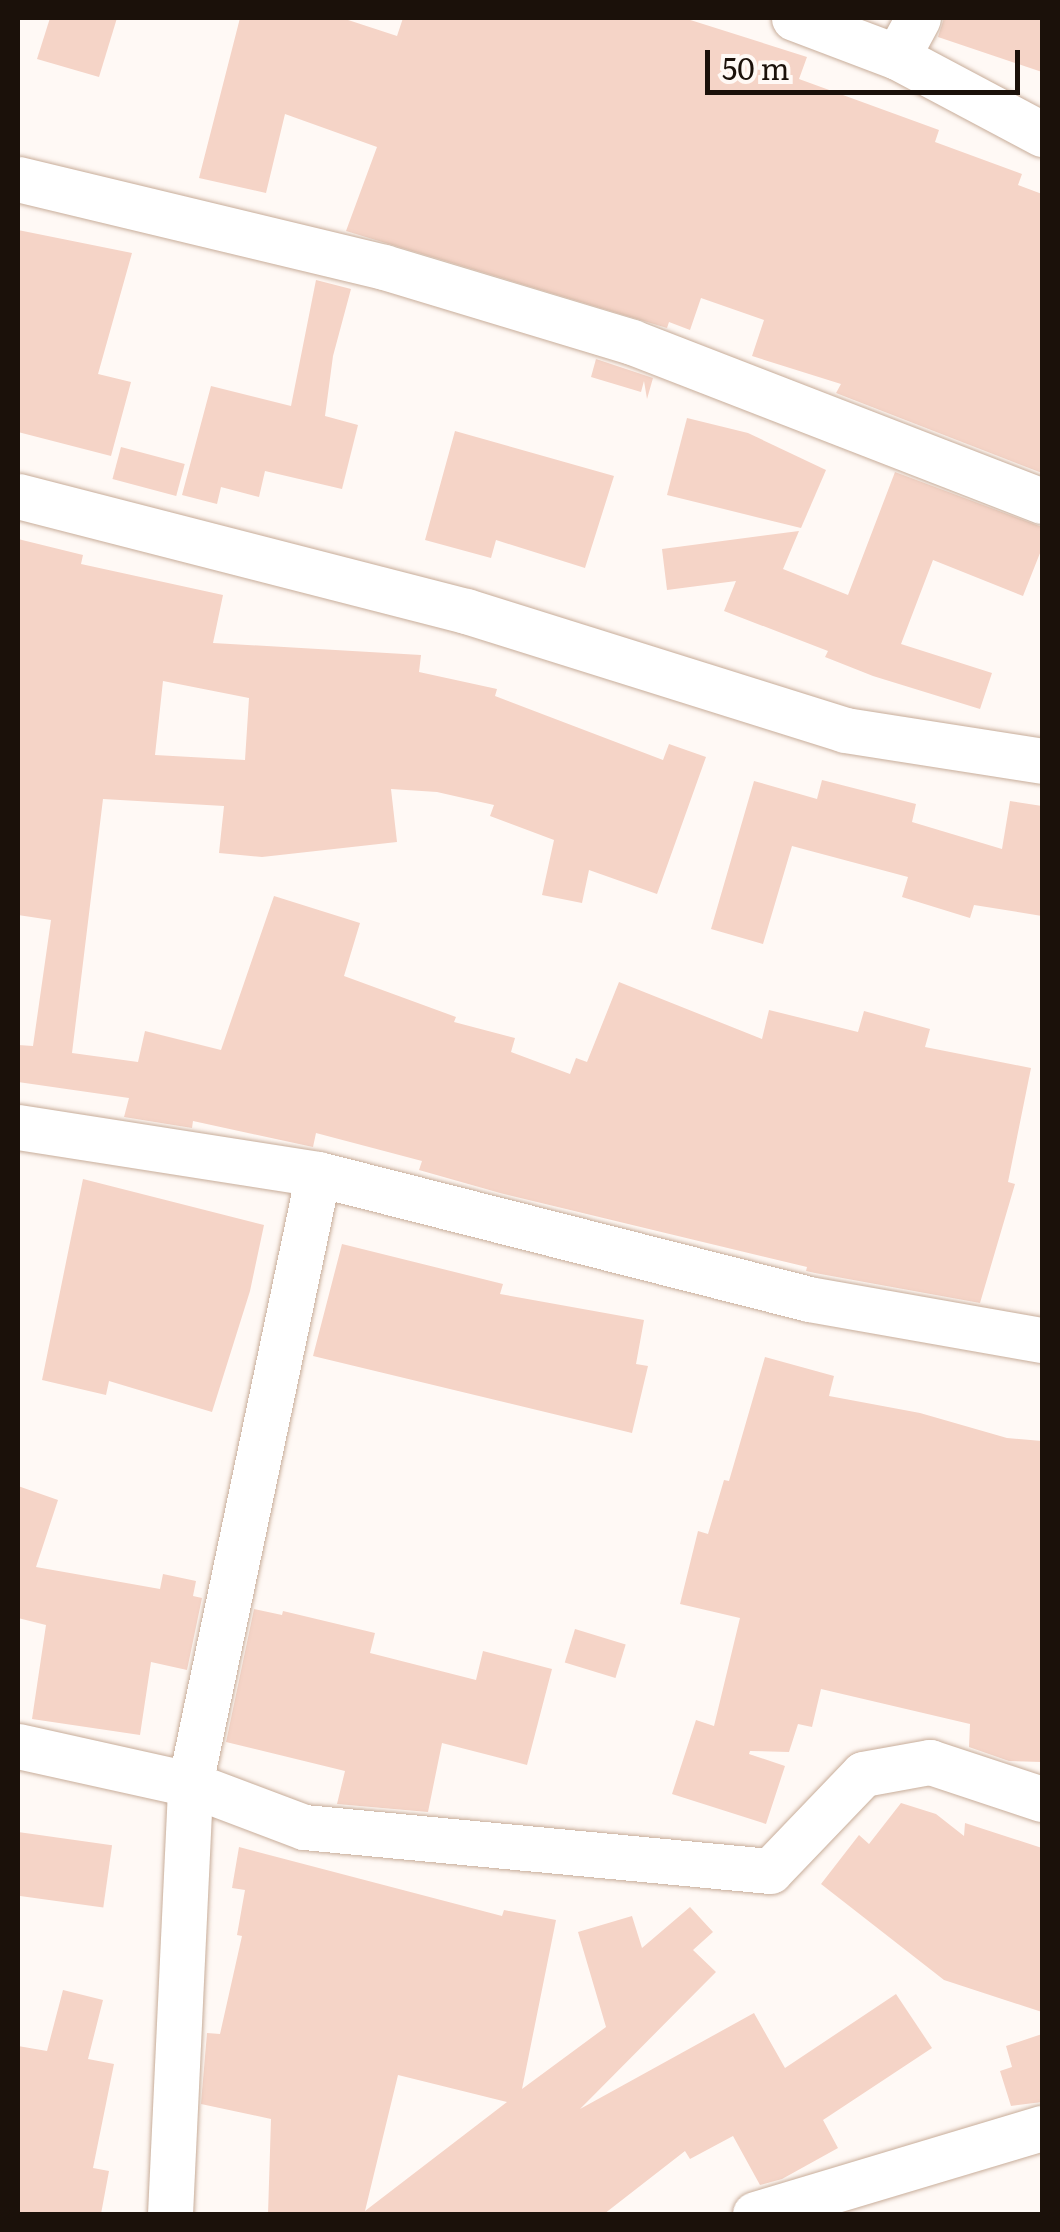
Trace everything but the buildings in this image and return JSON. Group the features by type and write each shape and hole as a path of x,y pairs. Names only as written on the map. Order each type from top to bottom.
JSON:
{"street":[{"path":"794,18 897,57 1042,134"},
{"path":"897,57 918,18"},
{"path":"18,179 384,267 632,342 1042,501"},
{"path":"18,496 466,610 845,730 1042,761"},
{"path":"18,1127 318,1174 810,1298 1042,1340"},
{"path":"170,2214 190,1784 318,1174"},
{"path":"18,1746 190,1784 304,1827 770,1871 863,1774 930,1762 1042,1799"},
{"path":"755,2214 1042,2128"}]}
